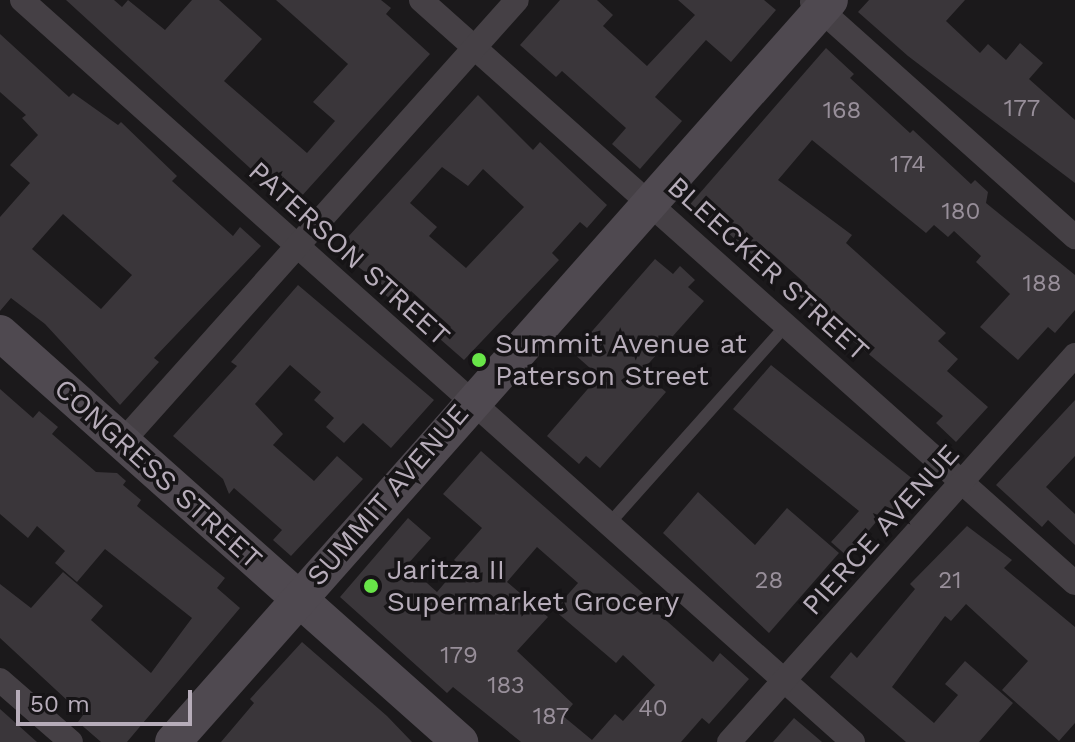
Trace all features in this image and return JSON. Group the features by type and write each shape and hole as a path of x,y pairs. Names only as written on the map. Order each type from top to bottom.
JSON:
{"street":[{"name":"PATERSON STREET","path":"22,0 296,248 853,742"},
{"name":"BLEECKER STREET","path":"421,0 1075,583"},
{"path":"123,441 517,0"},
{"path":"820,3 1075,237"},
{"name":"SUMMIT AVENUE","path":"173,742 820,3"},
{"name":"CONGRESS STREET","path":"0,333 460,742"},
{"name":"PIERCE AVENUE","path":"729,742 964,484 1075,355"},
{"path":"0,680 71,742"}],"lane":[{"path":"608,525 786,325"}],"building":[{"path":"66,0 114,0 122,7 128,0 165,30 192,0 219,0 262,39 224,81 307,153 335,121 313,102 348,64 276,0 381,0 391,8 386,14 430,54 299,199 280,181 273,189"},
{"path":"560,0 597,0 613,15 603,26 647,66 695,15 678,0 764,0 776,10 731,62 706,40 655,97 682,121 640,169 612,144 626,128 562,71 556,77 520,45"},
{"path":"869,0 965,0 946,21 980,53 988,44 1006,60 1020,43 1043,63 1029,79 1075,120 1075,183 908,56 858,12"},
{"path":"0,34 69,97 73,93 118,125 121,122 177,176 172,181 233,236 240,227 261,246 154,358 159,362 120,405 45,324 11,298 0,311 0,217 30,183 10,165 38,135 22,118 26,115 0,92","holes":["63,214 132,275 101,309 32,249"]},
{"path":"826,48 854,74 850,78 910,133 913,130 971,184 975,180 988,192 986,203 1075,275 1075,310 1055,333 1048,327 1018,360 980,327 1010,294 976,262 981,256 954,231 948,237 934,225 926,233 812,140 778,180 852,235 846,243 946,333 938,341 958,359 947,371 988,407 956,442 936,423 943,416 799,296 808,286 769,251 759,261 726,231 720,238 686,209"},
{"path":"478,95 533,150 540,142 607,205 587,228 580,222 552,253 559,260 464,360 440,339 451,327 411,291 398,306 381,291 385,287 336,250","holes":["442,167 468,186 483,169 524,207 466,268 429,236 437,227 410,203"]},
{"path":"655,259 673,274 680,266 695,280 688,287 704,301 642,371 666,392 600,468 586,456 579,464 547,436 599,376 573,353"},
{"path":"298,285 434,400 391,448 363,423 344,443 326,427 334,418 314,400 321,392 290,365 255,404 283,434 273,445 314,481 337,456 363,479 291,556 273,540 282,530 234,488 229,494 223,479 173,436 237,366 231,362"},
{"path":"771,365 919,484 882,527 876,522 847,556 831,542 859,511 733,409"},
{"path":"0,389 33,418 39,411 58,427 52,434 96,472 117,473 126,481 123,485 141,500 137,506 225,578 217,588 240,608 127,742 101,742 78,722 83,715 0,638 0,584 31,608 63,572 103,606 91,620 151,673 192,618 105,549 77,582 55,563 65,551 37,526 28,538 0,514"},
{"path":"1075,400 1075,456 1046,487 1075,514 1075,545 1048,520 1042,527 996,485"},
{"path":"481,451 662,610 659,614 713,662 720,653 749,679 709,724 702,718 681,742 521,742 453,687 447,693 340,597 408,518 431,538 407,565 437,592 460,565 454,560 482,528 443,494","holes":["537,547 578,583 554,610 616,663 623,655 655,685 623,721 615,714 592,740 563,716 573,704 517,651 548,617 507,582"]},
{"path":"698,492 755,545 787,508 839,553 769,633 663,533"},
{"path":"967,526 1012,560 1004,568 1075,627 1075,723 1059,741 1002,690 1028,661 966,604 951,621 945,616 892,687 934,723 958,695 945,684 965,661 1013,703 979,742 906,742 830,677 851,652 857,658 915,589 910,584"},
{"path":"302,642 387,716 412,742 221,742 254,703 250,699"},
{"path":"0,709 37,742 0,742"},
{"path":"794,718 822,742 773,742"}],"place":[{"name":"Summit Avenue at Paterson Street","path":"479,360"},
{"name":"Jaritza II Supermarket Grocery","path":"371,586"}]}
